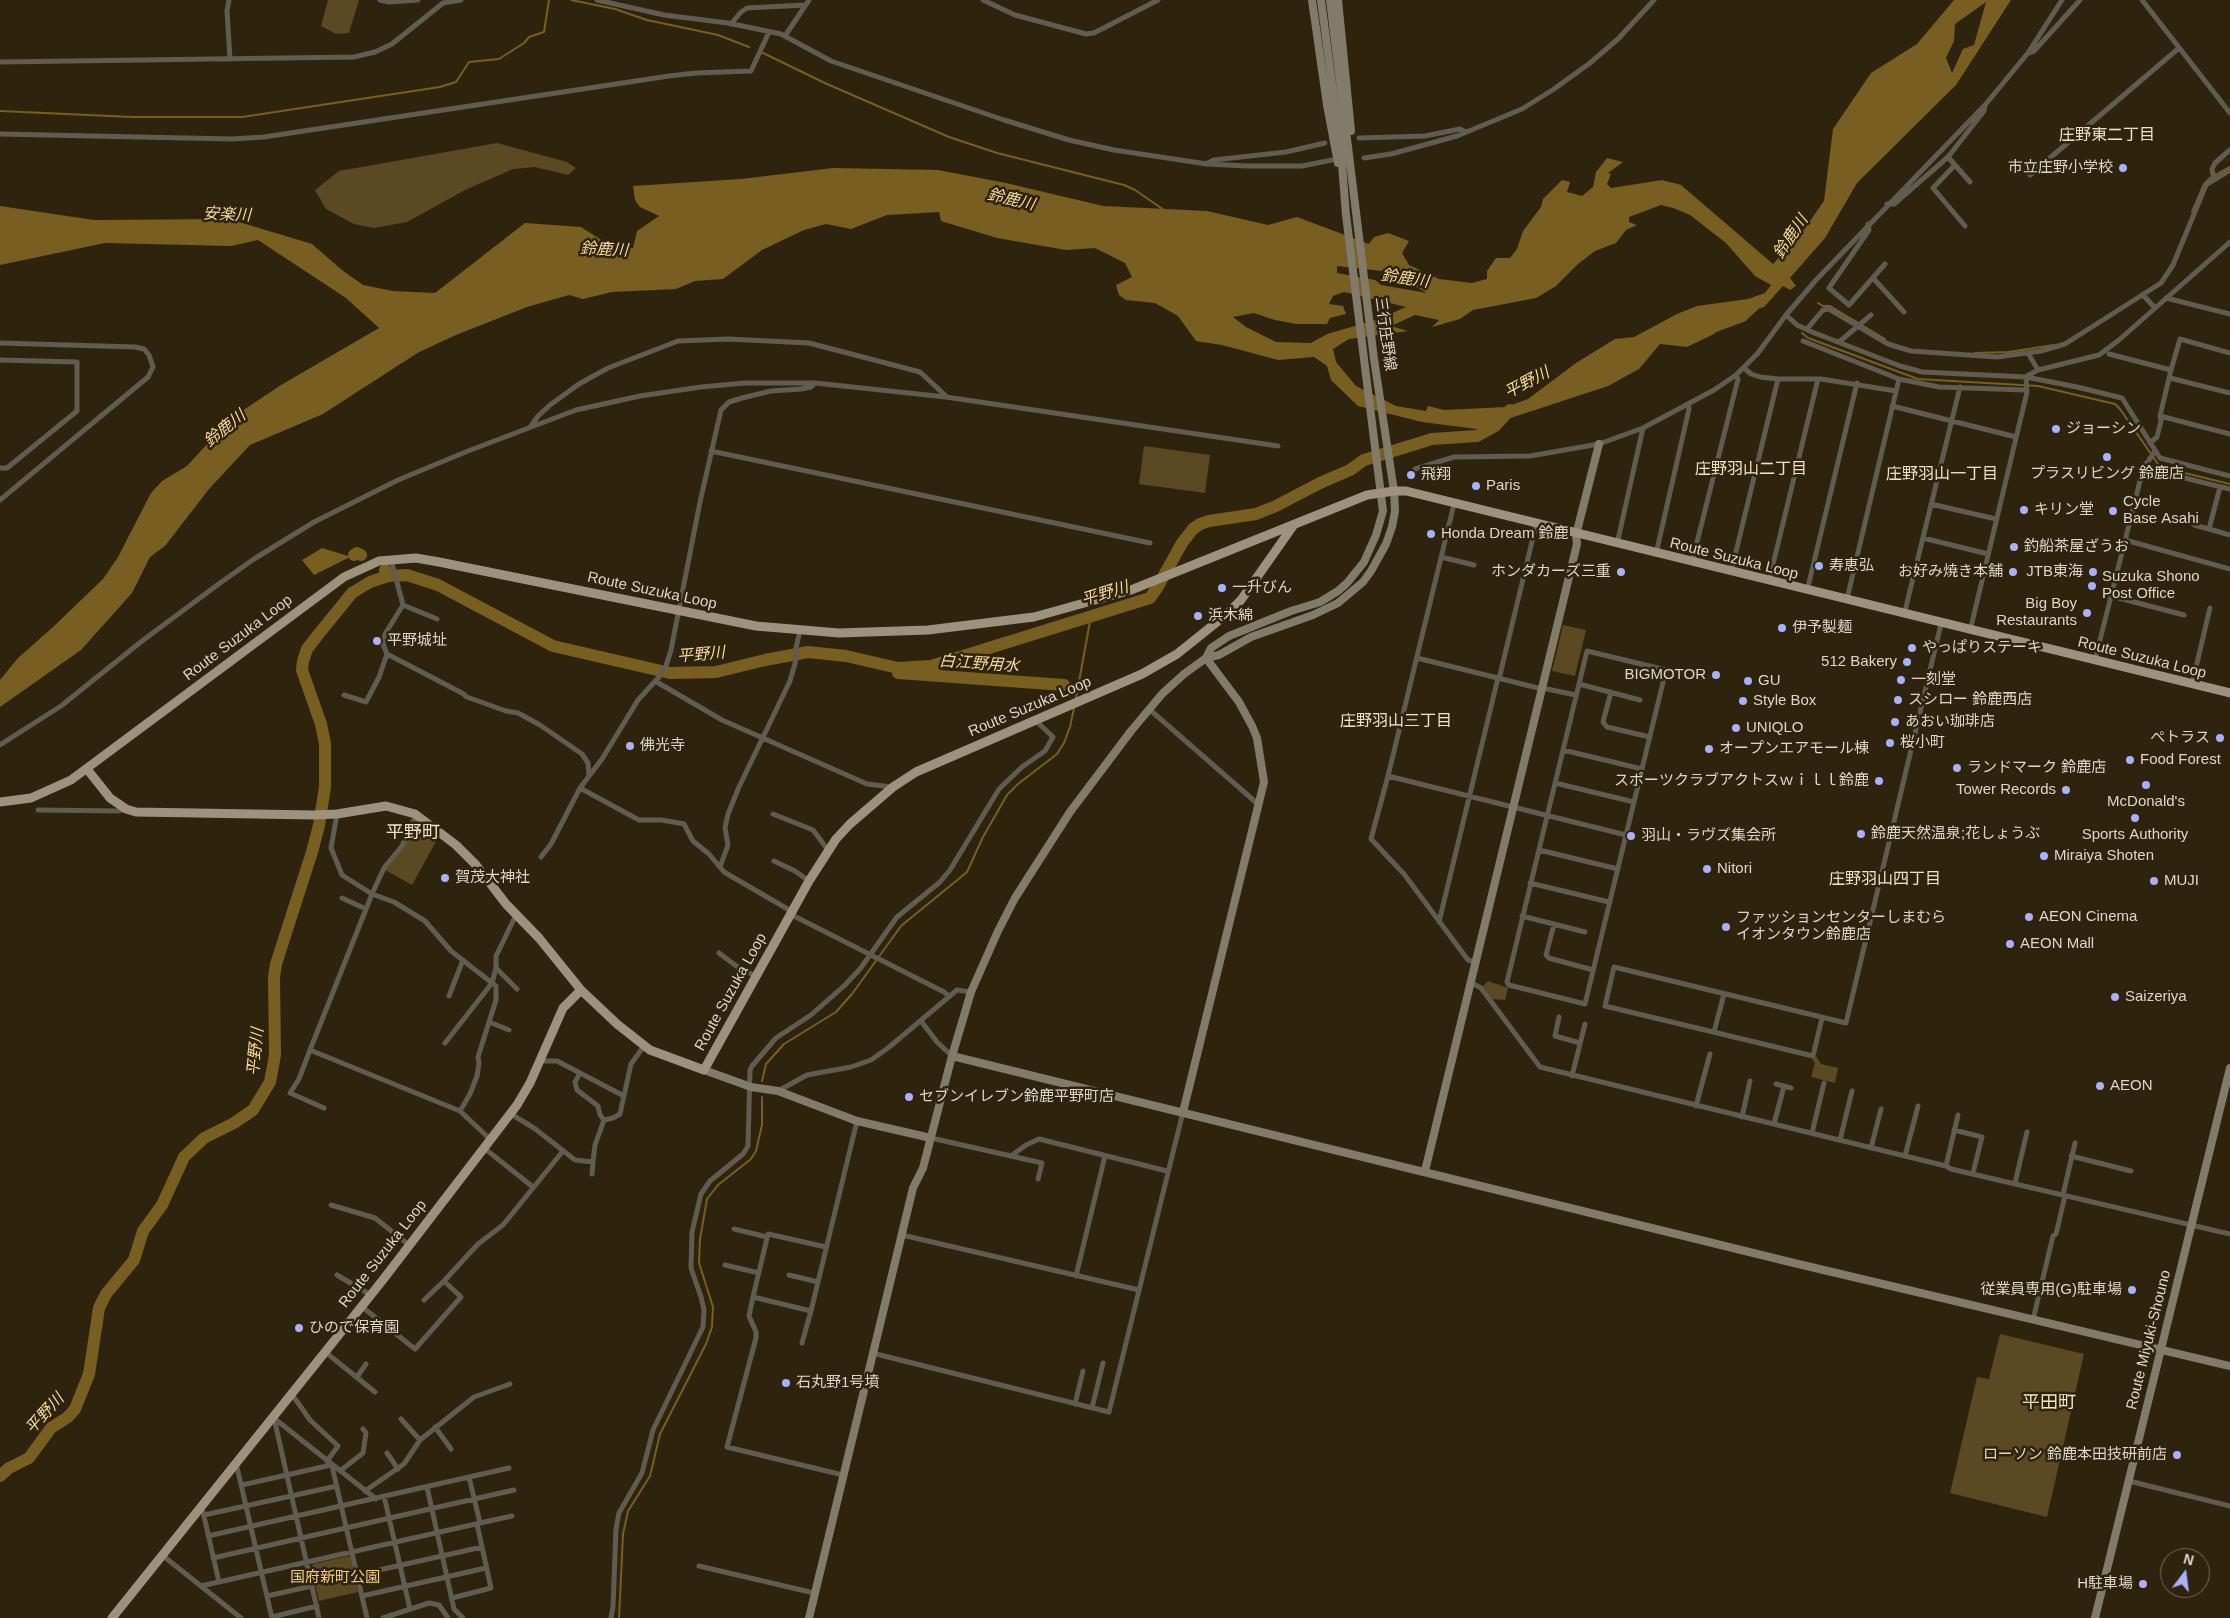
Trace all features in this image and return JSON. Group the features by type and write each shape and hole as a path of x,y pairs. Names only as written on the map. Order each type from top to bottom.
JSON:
{"main road":[{"name":"Route Suzuka Loop","path":"0,802 22,800 42,794 71,780 344,577 379,561 392,564 416,558 756,626 855,633 928,630 1034,616 1131,590 1367,495 1394,491 1406,492 2230,694"},
{"name":"Route Suzuka Loop","path":"126,809 136,812 315,815 337,814 386,806 406,810 416,815 456,845 476,865 516,915 539,938 581,990 617,1024 657,1054 704,1070 809,881 828,850 850,824 893,787 938,762 1163,663 1201,636 1241,600 1293,525"},
{"path":"1268,536 1271,546 1269,558"},
{"path":"87,769 110,798 126,809"},
{"name":"Route Suzuka Loop","path":"112,1618 162,1555 202,1511 236,1462 511,1114 526,1090 563,1008 581,990"}],"street":[{"path":"230,0 227,10 230,59"},
{"path":"380,0 389,2 418,0"},
{"path":"0,62 354,57 367,54 401,38 443,3 461,0"},
{"path":"597,0 664,15 731,24 785,36 831,61 1060,137 1114,150 1207,164 1276,167 1302,166 1336,156"},
{"path":"984,0 1015,15 1086,34 1094,33 1158,0"},
{"name":"三行庄野線","path":"1206,658 1211,648 1229,636 1290,610 1320,602 1347,584 1364,562 1376,535 1383,511 1346,215 1327,105 1312,0"},
{"name":"三行庄野線","path":"1321,0 1332,86 1336,156"},
{"name":"三行庄野線","path":"1206,658 1219,655 1264,631 1327,609 1350,594 1371,571 1386,544 1394,511 1394,491 1364,282 1330,0"},
{"name":"三行庄野線","path":"1338,0 1351,126 1353,180"},
{"path":"1364,158 1410,150 1466,132 1522,109 1567,81 1610,46 1654,0"},
{"path":"1415,468 1454,457 1530,456 1599,444 1644,428 1736,375 1758,353 1786,315 1868,224 1985,104 2028,53 2062,0"},
{"path":"2028,53 2034,51 2080,0"},
{"path":"2142,0 2230,113"},
{"path":"731,24 747,8 807,2"},
{"path":"785,36 807,2"},
{"path":"0,134 232,139 264,137 669,76 696,73 752,72 768,32"},
{"path":"2030,175 2179,48"},
{"path":"1887,204 1894,204 1948,158 1984,111 1985,104"},
{"path":"1359,138 1425,136 1460,129 1466,132"},
{"path":"1207,164 1214,160 1286,152 1325,143"},
{"path":"2214,179 2212,173 2215,163 2230,150"},
{"path":"1948,158 1970,182"},
{"path":"1955,165 1933,188 1966,226"},
{"path":"1807,329 1823,310 1829,309 1888,344 1911,351 1998,357 2028,353 2064,344 2143,295 2166,278 2204,189 2214,179 2230,170"},
{"path":"1868,224 1869,230 1829,288 1850,306 1885,264"},
{"path":"2026,378 2038,370 2099,355 2230,242"},
{"path":"1873,278 1904,312"},
{"path":"2143,295 2155,308"},
{"path":"2166,298 2230,314"},
{"path":"1786,315 1797,325 1900,366 1922,372 2026,378 2122,398 2160,458 2230,476"},
{"path":"1839,342 1871,315"},
{"path":"531,426 538,416 579,384 608,368 678,341 738,340 809,343 920,372 946,397"},
{"path":"2150,443 2157,437 2161,421 2160,416 2180,340 2230,353"},
{"path":"1803,341 1899,379 1931,386 2026,390"},
{"path":"0,343 135,347 144,350 149,355 152,367 148,377 0,500"},
{"path":"2028,353 2038,370"},
{"path":"2110,354 2171,370"},
{"path":"0,360 77,362 76,411 6,468 0,468"},
{"path":"1744,368 1751,374 1778,379 1818,379 1857,383 1896,391"},
{"path":"1692,563 1738,379 1736,375"},
{"path":"1970,631 2016,437 2026,390 2026,378"},
{"path":"2170,378 2230,394"},
{"path":"1731,572 1778,379"},
{"path":"1769,581 1818,379"},
{"path":"1846,601 1899,379"},
{"path":"0,745 61,706 178,614 254,559 281,543 331,514 398,480 531,426 576,410 640,396 745,383 814,383 946,397 1278,446"},
{"path":"541,857 551,844 580,788 602,759 638,700 666,666 671,650 721,410 725,404 762,393 801,389 811,387 814,383"},
{"path":"1807,591 1857,383"},
{"path":"1904,615 1960,388"},
{"path":"1656,554 1689,408 1688,404"},
{"path":"1892,406 2016,437"},
{"path":"2160,416 2230,434"},
{"path":"1617,544 1644,428"},
{"path":"1424,1172 1514,808 1577,544 1576,535 1599,444"},
{"path":"711,451 1150,543"},
{"path":"2095,660 2145,464 2155,451"},
{"path":"2145,464 2160,472 2230,489"},
{"path":"2209,529 2220,487"},
{"path":"1454,504 1388,776 1371,838 1404,874 1468,960 1475,962"},
{"path":"1932,504 1996,519"},
{"path":"1439,922 1536,525"},
{"path":"2194,526 2230,535"},
{"path":"1923,538 1988,554"},
{"path":"2125,540 2230,569"},
{"path":"1441,557 1474,565"},
{"path":"392,564 403,605 385,634 383,644 387,654 467,697 506,711 518,713 540,725 582,754 588,763 589,776"},
{"path":"2111,596 2184,615"},
{"path":"403,605 437,619"},
{"path":"2192,684 2210,608"},
{"path":"1822,1018 1813,1056 1605,1006 1614,967 1846,1023 1941,624"},
{"path":"720,867 728,845 726,828 728,814 790,681 796,660 796,648 800,630"},
{"path":"1587,651 1666,670 1585,1004 1509,985 1507,982 1576,695 1587,651"},
{"path":"344,695 366,702 379,677 387,654"},
{"path":"808,1618 872,1353 913,1188 923,1168 952,1056 972,992 998,931 1044,850 1070,812 1149,709 1184,674 1206,658 1246,715 1257,738 1264,782 1109,1412 872,1353"},
{"path":"1417,658 1576,695"},
{"path":"657,679 708,714 867,784 893,787"},
{"path":"1579,684 1640,700"},
{"path":"1611,692 1603,722 1607,727 1650,737"},
{"path":"1149,709 1259,805"},
{"path":"611,1618 616,1529 619,1514 642,1473 653,1430 703,1328 704,1310 702,1297 691,1268 692,1232 701,1194 710,1181 744,1154 748,1146 752,1066 768,1045 811,1015 845,985 871,956 901,912 940,882 950,870 998,790 1022,767 1044,751 1053,737 1035,720"},
{"path":"1563,750 1642,769"},
{"path":"1388,776 1626,835"},
{"path":"1555,783 1634,802"},
{"path":"580,788 639,820 662,820 684,824 694,841 709,854 724,872 791,913 949,996"},
{"path":"38,810 119,811 126,809"},
{"path":"337,814 331,848 342,875 372,894 394,902 425,921 451,951 496,986 496,1000 478,1058 477,1076 470,1094 460,1111"},
{"path":"773,814 813,830 828,850"},
{"path":"324,1108 290,1093 299,1079 372,894 384,868 402,846 416,815"},
{"path":"1539,850 1618,870"},
{"path":"774,861 809,881"},
{"path":"1530,883 1609,902"},
{"path":"342,898 366,909"},
{"path":"445,1043 492,983 496,968 496,956 516,915"},
{"path":"1522,916 1585,932"},
{"path":"1554,924 1546,955 1550,958 1593,970"},
{"path":"719,953 739,968 756,976"},
{"path":"449,996 463,960"},
{"path":"496,968 517,989"},
{"path":"1470,982 1481,988 1540,1067 1946,1166 1972,1174 2230,1234"},
{"path":"778,1090 807,1075 851,1067 871,1060 957,990 972,992"},
{"path":"1714,1032 1724,994"},
{"path":"1559,1017 1555,1036 1580,1043"},
{"path":"921,1021 937,1042 952,1056 2033,1320 2230,1366"},
{"path":"488,1022 509,1030"},
{"path":"1572,1076 1585,1024"},
{"path":"604,1120 620,1114 631,1064 644,1046"},
{"path":"310,1050 460,1111 490,1140"},
{"path":"1696,1106 1710,1054"},
{"path":"540,1061 556,1061 624,1096"},
{"name":"Route Miyuki-Shouno","path":"2094,1618 2230,1068"},
{"path":"704,1070 751,1087 778,1090 857,1121 1042,1163 1038,1179"},
{"path":"580,1073 575,1082 577,1090 598,1106 600,1115 604,1120"},
{"path":"1742,1116 1750,1081"},
{"path":"1812,1133 1824,1083"},
{"path":"1776,1084 1791,1088"},
{"path":"1774,1124 1784,1086"},
{"path":"1840,1140 1852,1092"},
{"path":"1905,1156 1918,1106"},
{"path":"1871,1148 1881,1109"},
{"path":"511,1114 534,1128 575,1160 593,1162"},
{"path":"1946,1166 1958,1115"},
{"path":"592,1174 595,1145 604,1120"},
{"path":"802,1343 857,1121"},
{"path":"1954,1130 1982,1137 1972,1174"},
{"path":"2015,1183 2027,1132"},
{"path":"1012,1156 1026,1145 1039,1139 1167,1171"},
{"path":"2033,1320 2053,1236 2056,1234 2075,1143"},
{"path":"484,1148 533,1187"},
{"path":"424,1300 478,1244 503,1225 563,1151"},
{"path":"1076,1276 1105,1156"},
{"path":"2072,1156 2131,1171"},
{"path":"331,1206 376,1218 409,1245"},
{"path":"734,1229 767,1237"},
{"path":"826,1247 768,1234 749,1316 756,1332 756,1338 727,1447 843,1475"},
{"path":"902,1235 1138,1290"},
{"path":"725,1265 759,1273"},
{"path":"337,1275 369,1294"},
{"path":"789,1275 818,1282"},
{"path":"361,1305 415,1349 461,1297 444,1280"},
{"path":"753,1297 811,1311"},
{"path":"324,1350 375,1392"},
{"path":"1092,1408 1104,1363"},
{"path":"357,1377 366,1364"},
{"path":"1075,1404 1083,1371"},
{"path":"365,1491 398,1469 409,1459 420,1440 474,1397 510,1384"},
{"path":"291,1393 310,1420 338,1446 330,1464 342,1506 367,1618"},
{"path":"273,1417 376,1499"},
{"path":"273,1417 319,1618"},
{"path":"401,1419 420,1440"},
{"path":"435,1427 451,1449"},
{"path":"340,1471 362,1453 366,1433 363,1430"},
{"path":"387,1453 398,1469"},
{"path":"236,1462 272,1617 317,1606"},
{"path":"242,1485 330,1464"},
{"path":"208,1536 509,1468"},
{"path":"452,1598 491,1588 469,1477"},
{"path":"2129,1481 2230,1506"},
{"path":"218,1582 202,1511 247,1506 337,1486"},
{"path":"426,1487 454,1609 463,1618"},
{"path":"213,1558 514,1490"},
{"path":"384,1496 410,1609"},
{"path":"201,1586 512,1516"},
{"path":"357,1575 482,1547"},
{"path":"162,1555 241,1618"},
{"path":"700,1566 814,1593"},
{"path":"362,1596 486,1568"},
{"path":"267,1596 312,1586"},
{"path":"383,1618 434,1603 439,1605 448,1618"}],"green space":[{"path":"328,0 359,0 349,33 336,34 321,26"},
{"path":"497,143 567,162 576,168 568,175 535,167 513,169 465,190 407,222 374,228 354,224 326,209 315,190 339,171"},
{"path":"1144,446 1210,455 1205,493 1139,484"},
{"path":"1563,625 1586,630 1575,676 1552,671"},
{"path":"416,818 439,836 412,885 385,870 404,847"},
{"path":"1488,981 1508,988 1505,1000 1492,999 1483,986"},
{"path":"1816,1056 1821,1064 1838,1068 1835,1083 1811,1077 1815,1063 1812,1059"},
{"path":"2000,1334 2084,1354 2047,1517 1950,1493 1977,1377 1989,1379"},
{"name":"国府新町公園","path":"349,1556 358,1592 319,1601 311,1567 313,1564"}],"water":[{"name":"鈴鹿川","path":"1954,0 2011,0 1956,85 1857,183 1825,238 1790,278 1796,286 1790,290 1783,286 1764,307 1735,315 1714,334 1687,347 1660,344 1639,369 1608,386 1477,429 1422,422 1358,406 1331,380 1327,366 1314,357 1278,360 1222,345 1196,341 1178,316 1155,303 1126,300 1119,295 1116,285 1132,277 1125,263 1095,248 1066,250 997,238 941,221 939,212 887,215 851,229 826,224 804,230 762,250 723,279 695,281 676,289 612,292 583,299 569,295 527,307 419,352 323,414 250,445 209,489 165,546 150,557 132,593 81,650 0,707 0,680 18,658 103,579 118,557 151,493 162,481 187,466 230,419 281,385 379,328 346,298 258,240 231,246 105,243 0,265 0,206 94,220 229,219 312,244 363,285 393,291 435,293 525,223 581,227 614,248 633,248 637,231 659,216 640,207 635,200 633,186 741,179 833,168 938,170 1006,183 1103,206 1207,211 1268,225 1297,217 1369,244 1374,237 1388,233 1409,241 1402,253 1409,265 1439,279 1472,283 1487,279 1487,271 1496,258 1510,258 1517,249 1523,231 1541,207 1543,199 1562,180 1570,182 1567,192 1582,196 1593,187 1596,172 1607,158 1623,162 1608,173 1611,174 1607,184 1611,188 1662,180 1681,185 1773,264 1801,234 1824,201 1833,129 1871,73 1917,44","holes":["1986,2 1974,45 1963,49 1952,73 1946,58 1954,41 1955,24","1661,205 1690,215 1726,243 1755,276 1771,285 1765,293 1748,299 1697,306 1677,314 1634,337 1615,339 1576,363 1528,399 1506,407 1444,410 1428,406 1426,411 1396,406 1356,386 1336,362 1333,349 1349,339 1408,331 1391,326 1415,315 1439,320 1432,327 1460,319 1473,310 1536,298 1556,286 1578,264 1595,251 1616,243 1626,230 1637,225 1629,222 1629,217","1337,266 1391,272 1427,293 1381,285 1375,280 1337,273","1344,292 1406,307 1379,319 1327,334 1311,343 1276,342 1246,327 1233,317 1254,313 1296,324 1327,324 1330,318 1346,314 1343,306 1329,304 1333,296"]},
{"path":"322,548 348,556 354,555 314,575 302,560"}],"waterway":[{"path":"0,111 132,117 242,117 440,87 456,82 469,62 499,59 524,43 529,37 544,32 549,0"},
{"path":"571,0 615,9 647,20 718,35 749,47"},
{"path":"761,52 827,84 949,137 997,153 1124,185 1135,190 1164,210"},
{"path":"2192,212 2204,184 2210,178 2230,167"},
{"name":"平野川","path":"1715,326 1742,316 1757,302"},
{"path":"1818,303 1823,306 1830,306 1885,339"},
{"path":"1802,333 1808,338 1918,379 2038,386 2115,404 2160,467 2230,484"},
{"path":"1975,353 2009,352 2054,345"},
{"name":"平野川","path":"385,570 388,576 407,575 438,585 553,646 670,673 716,672 808,652 846,656 898,668 931,666 1150,598 1182,543 1193,529 1200,524 1256,514 1350,470 1364,460 1432,439 1477,436 1495,426 1510,410"},
{"name":"平野川","path":"354,555 357,553 361,555"},
{"name":"平野川","path":"0,1476 9,1468 29,1458 51,1428 68,1417 75,1409 89,1374 99,1308 106,1294 134,1260 143,1231 162,1205 184,1157 204,1138 234,1123 253,1110 270,1082 275,1055 274,977 276,964 312,852 319,825 325,787 325,744 321,724 302,670 303,661 307,649 352,593 370,582 388,576"},
{"path":"1076,698 1091,616"},
{"name":"白江野用水","path":"898,673 1064,685"},
{"path":"762,1081 766,1064 784,1044 836,1012 852,994 901,926 967,872 983,837 1007,795 1018,784 1057,754 1064,743 1070,727 1074,708"},
{"path":"619,1618 623,1534 628,1511 650,1476 660,1434 706,1344 712,1327 713,1307 699,1263 700,1239 707,1199 718,1185 751,1159 756,1151 762,1125 762,1097"}],"place":[{"name":"市立庄野小学校","path":"2123,168"},
{"name":"ジョーシン","path":"2056,429"},
{"name":"プラスリビング 鈴鹿店","path":"2107,457"},
{"name":"飛翔","path":"1411,475"},
{"name":"Paris","path":"1476,486"},
{"name":"キリン堂","path":"2024,510"},
{"name":"Cycle Base Asahi","path":"2113,511"},
{"name":"Honda Dream 鈴鹿","path":"1431,534"},
{"name":"釣船茶屋ざうお","path":"2014,547"},
{"name":"寿恵弘","path":"1819,566"},
{"name":"ホンダカーズ三重","path":"1621,572"},
{"name":"お好み焼き本舗","path":"2013,572"},
{"name":"JTB東海","path":"2093,572"},
{"name":"Suzuka Shono Post Office","path":"2092,586"},
{"name":"一升びん","path":"1222,588"},
{"name":"Big Boy Restaurants","path":"2087,613"},
{"name":"浜木綿","path":"1198,616"},
{"name":"伊予製麺","path":"1782,628"},
{"name":"平野城址","path":"377,641"},
{"name":"やっぱりステーキ","path":"1912,648"},
{"name":"512 Bakery","path":"1907,662"},
{"name":"BIGMOTOR","path":"1716,675"},
{"name":"一刻堂","path":"1901,680"},
{"name":"GU","path":"1748,681"},
{"name":"スシロー 鈴鹿西店","path":"1898,700"},
{"name":"Style Box","path":"1743,701"},
{"name":"あおい珈琲店","path":"1895,722"},
{"name":"UNIQLO","path":"1736,728"},
{"name":"ぺトラス","path":"2220,738"},
{"name":"桜小町","path":"1890,743"},
{"name":"佛光寺","path":"630,746"},
{"name":"オープンエアモール棟","path":"1709,749"},
{"name":"Food Forest","path":"2130,760"},
{"name":"ランドマーク 鈴鹿店","path":"1957,768"},
{"name":"スポーツクラブアクトスｗｉｌｌ鈴鹿","path":"1879,781"},
{"name":"McDonald's","path":"2146,785"},
{"name":"Tower Records","path":"2066,790"},
{"name":"Sports Authority","path":"2135,818"},
{"name":"鈴鹿天然温泉;花しょうぶ","path":"1861,834"},
{"name":"羽山・ラヴズ集会所","path":"1631,836"},
{"name":"Miraiya Shoten","path":"2044,856"},
{"name":"Nitori","path":"1707,869"},
{"name":"賀茂大神社","path":"445,878"},
{"name":"MUJI","path":"2154,881"},
{"name":"AEON Cinema","path":"2029,917"},
{"name":"ファッションセンターしまむら イオンタウン鈴鹿店","path":"1726,927"},
{"name":"AEON Mall","path":"2010,944"},
{"name":"Saizeriya","path":"2115,997"},
{"name":"AEON","path":"2100,1086"},
{"name":"セブンイレブン鈴鹿平野町店","path":"909,1097"},
{"name":"従業員専用(G)駐車場","path":"2132,1290"},
{"name":"ひので保育園","path":"299,1328"},
{"name":"石丸野1号墳","path":"786,1383"},
{"name":"ローソン 鈴鹿本田技研前店","path":"2177,1455"},
{"name":"H駐車場","path":"2143,1584"}],"district":[{"name":"庄野東二丁目","path":"2107,136"},
{"name":"庄野羽山二丁目","path":"1751,470"},
{"name":"庄野羽山一丁目","path":"1942,475"},
{"name":"庄野羽山三丁目","path":"1396,722"},
{"name":"平野町","path":"413,833"},
{"name":"庄野羽山四丁目","path":"1885,880"},
{"name":"平田町","path":"2049,1403"}],"water label":[{"name":"安楽川","path":"227,215"}]}
